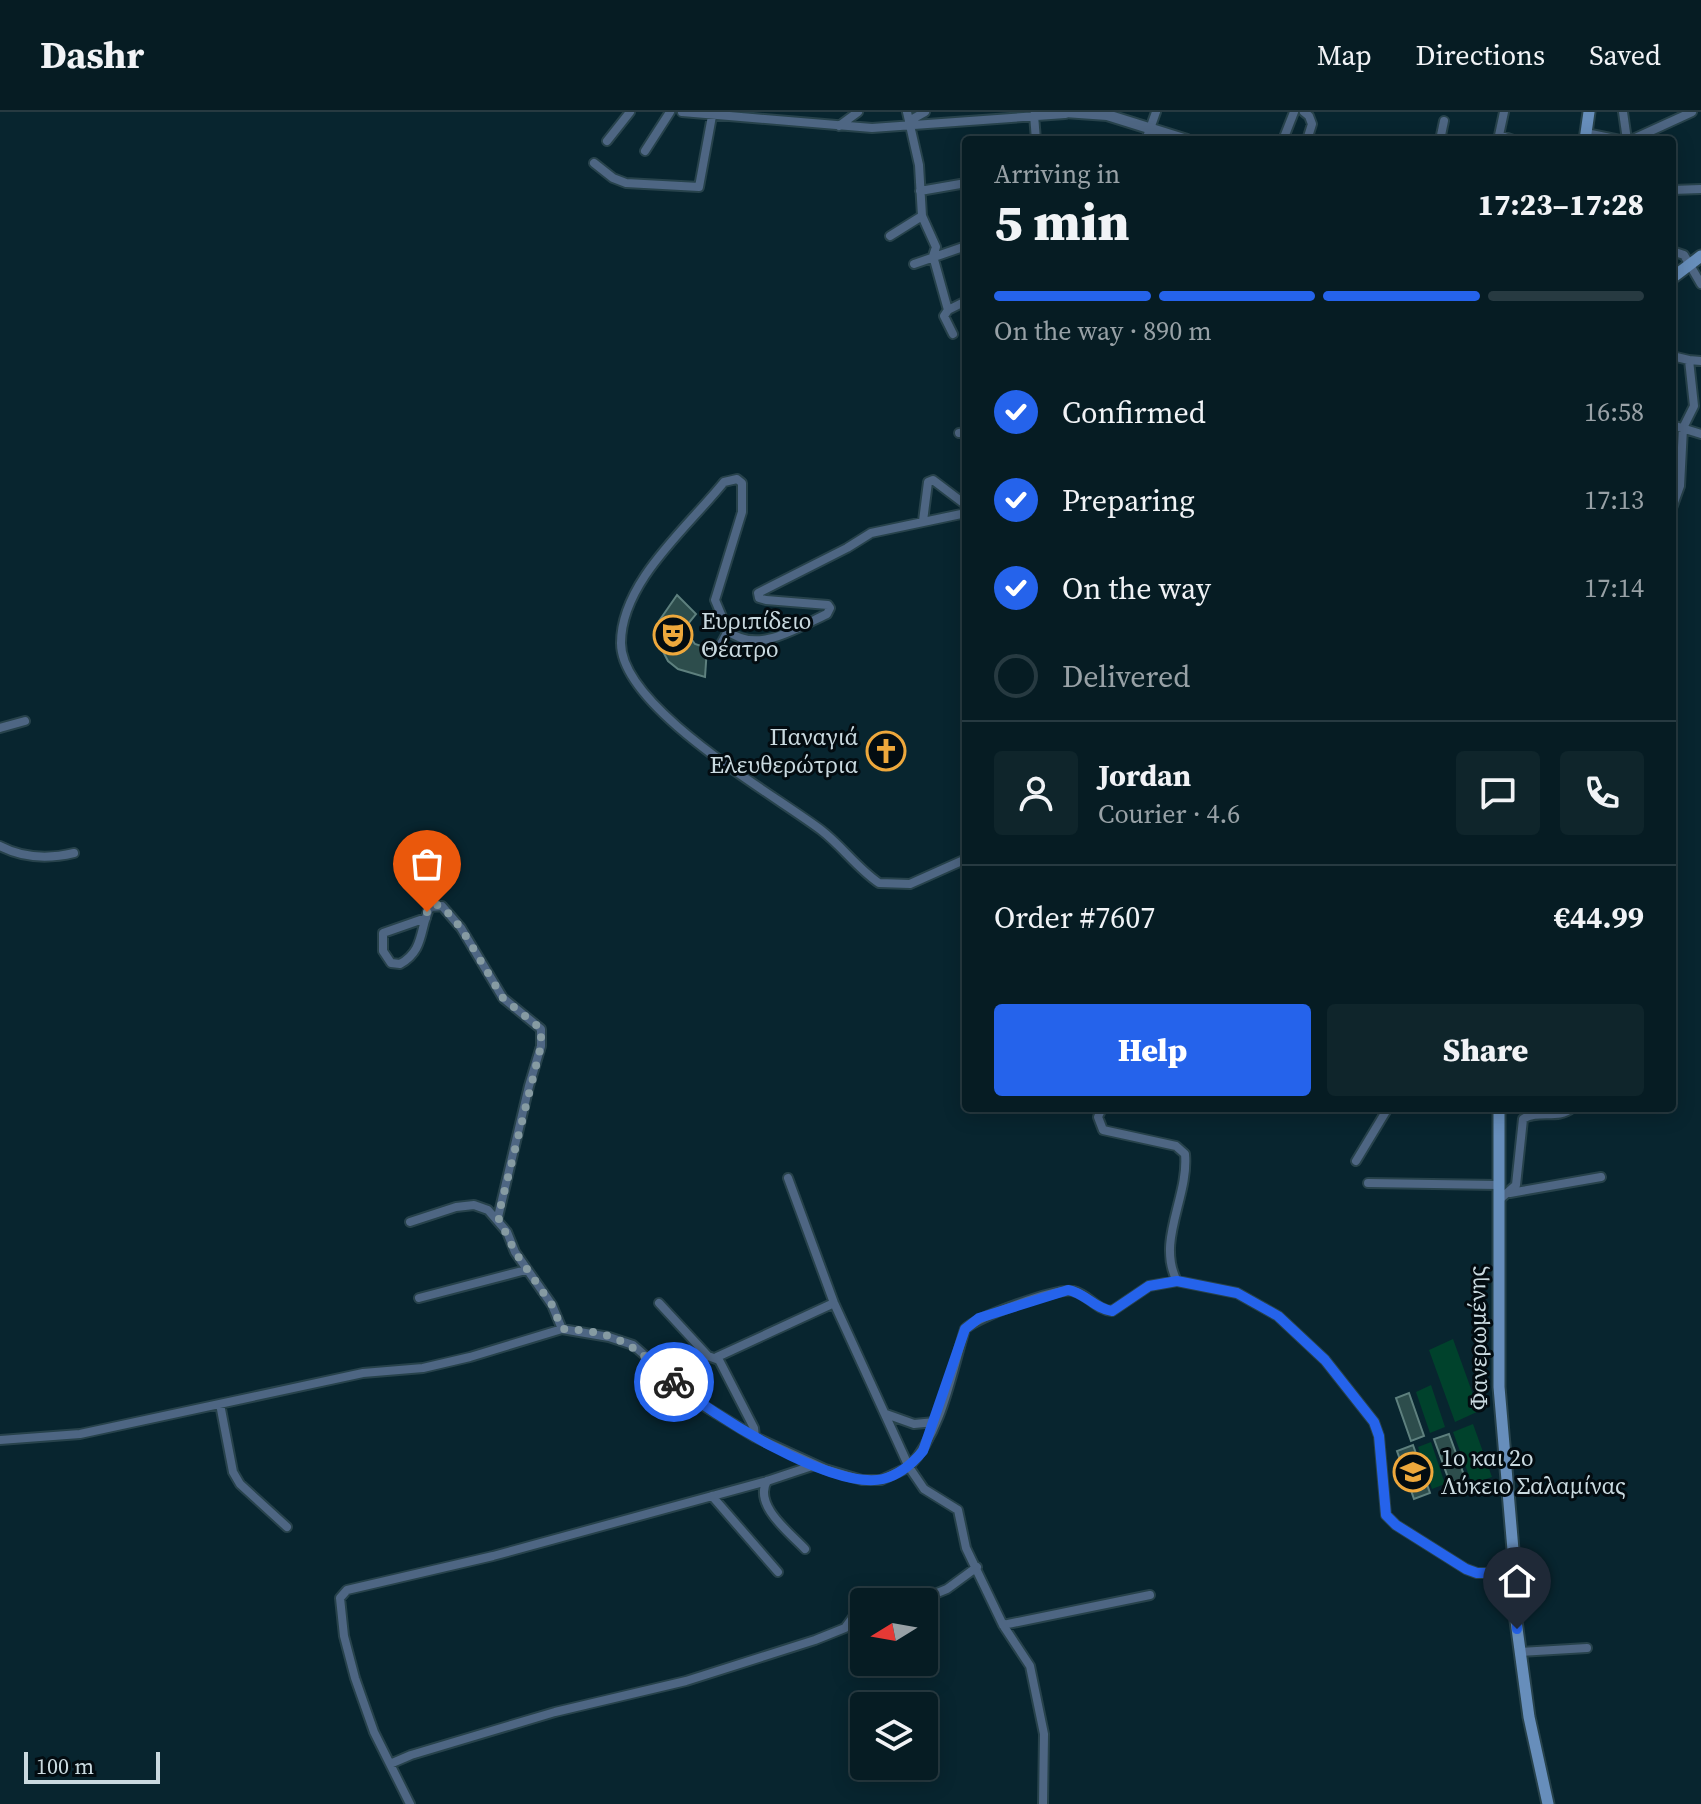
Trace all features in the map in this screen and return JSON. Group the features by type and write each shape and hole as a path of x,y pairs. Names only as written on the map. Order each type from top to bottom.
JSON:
{"main road":[{"path":"1585,136 1589,112"},
{"path":"1676,274 1701,256"},
{"name":"Φανερωμένης","path":"1499,1112 1498,1185 1504,1196 1499,1387 1515,1573 1514,1606 1529,1717 1548,1804"}],"street":[{"path":"607,141 630,112"},
{"path":"645,151 670,112"},
{"path":"682,112 712,116 758,115 839,126 1065,113 1107,114 1148,134 1156,112"},
{"path":"839,126 858,112"},
{"path":"909,120 925,112"},
{"path":"1285,136 1294,112"},
{"path":"1304,112 1312,124 1308,136"},
{"path":"1498,136 1504,112"},
{"path":"1623,112 1628,136"},
{"path":"1638,136 1692,112"},
{"path":"1034,115 1036,136"},
{"path":"594,163 613,178 626,183 699,187 712,116"},
{"path":"909,120 922,216 936,247 933,256 948,310"},
{"path":"1441,136 1444,121"},
{"path":"920,191 962,184"},
{"path":"1676,190 1701,189"},
{"path":"890,236 922,216"},
{"path":"914,264 962,247"},
{"path":"1676,252 1684,255 1701,284"},
{"path":"953,334 944,316 948,310 962,303"},
{"path":"1676,357 1701,361"},
{"path":"1676,497 1680,486 1683,428 1698,406 1689,360"},
{"path":"1676,426 1701,434"},
{"path":"962,514 871,533 758,593 761,599 828,605 830,608 827,614 759,641 740,639 728,631 715,600 742,512 742,483 737,479 724,482 640,584 628,612 621,643 630,676 649,699 688,735 824,832 879,883 910,884 962,861"},
{"path":"923,521 928,482 933,480 962,502"},
{"path":"720,646 728,631"},
{"path":"0,728 25,721"},
{"path":"0,846 23,855 74,853"},
{"path":"426,918 383,933 383,951 391,963 400,964 414,954 421,943 430,907 442,906 461,928 503,998 541,1029 541,1046 498,1217"},
{"path":"1100,1112 1098,1117 1103,1130 1176,1146 1185,1154 1169,1257 1177,1281"},
{"path":"1356,1161 1386,1112"},
{"path":"1504,1196 1516,1185 1523,1119 1530,1114 1565,1112"},
{"path":"1504,1196 1601,1177"},
{"path":"788,1178 834,1303 909,1467 924,1489 958,1510 963,1542 1003,1625 1035,1679 1045,1743 1043,1804"},
{"path":"1368,1183 1498,1185"},
{"path":"410,1222 474,1205 498,1217 526,1270 552,1305 562,1329"},
{"path":"419,1298 526,1270"},
{"path":"0,1440 80,1434 363,1373 423,1368 482,1354 562,1329 609,1337 633,1345 699,1403 755,1437 816,1465 862,1480 881,1480 909,1467 923,1451 965,1329 979,1318 1068,1290 1082,1295 1102,1309 1112,1311 1149,1286 1177,1281 1237,1293 1261,1304 1325,1360 1368,1411 1378,1430 1384,1503 1391,1520 1466,1569 1477,1573 1515,1573"},
{"path":"659,1303 708,1356 717,1357 834,1303"},
{"path":"717,1357 754,1428 755,1437"},
{"path":"220,1404 233,1472 240,1484 287,1527"},
{"path":"886,1414 914,1424 935,1422"},
{"path":"410,1804 374,1732 348,1655 340,1598 347,1590 421,1575 816,1465"},
{"path":"767,1481 764,1493 772,1514 805,1549"},
{"path":"712,1496 778,1572"},
{"path":"938,1593 977,1567"},
{"path":"1003,1625 1150,1595"},
{"path":"390,1764 555,1712 686,1681 815,1640 845,1628 850,1621"},
{"path":"1519,1652 1587,1648"}],"green space":[{"path":"1453,1339 1479,1411 1455,1422 1429,1350"},
{"path":"1431,1385 1445,1427 1430,1433 1416,1392"},
{"path":"1473,1424 1492,1477 1472,1484 1453,1432"},
{"path":"1431,1442 1445,1484 1432,1489 1418,1447"}],"building":[{"name":"Ευριπίδειο Θέατρο","path":"677,595 696,614 688,624 687,633 695,644 707,648 705,677 678,669 668,661 660,646 659,621"},
{"name":"1ο και 2ο Λύκειο Σαλαμίνας","path":"1409,1393 1424,1436 1411,1441 1396,1398"},
{"name":"1ο και 2ο Λύκειο Σαλαμίνας","path":"1449,1434 1465,1478 1450,1483 1434,1439"},
{"name":"1ο και 2ο Λύκειο Σαλαμίνας","path":"1413,1445 1430,1493 1414,1499 1397,1451"}],"way so far":[{"path":"427,912 433,904 442,906 461,928 503,998 541,1029 541,1046 498,1217 515,1252 552,1305 562,1329 609,1337 633,1345 674,1382"}],"place":[{"name":"Ευριπίδειο Θέατρο","path":"673,635"},
{"name":"Παναγιά Ελευθερώτρια","path":"886,751"},
{"name":"1ο και 2ο Λύκειο Σαλαμίνας","path":"1413,1472"}],"route":[{"path":"674,1382 699,1403 755,1437 844,1476 881,1480 909,1467 923,1451 932,1433 965,1329 979,1318 1068,1290 1075,1291 1106,1311 1112,1311 1149,1286 1167,1282 1177,1281 1237,1293 1278,1316 1325,1360 1368,1411 1378,1430 1386,1515 1396,1525 1466,1569 1477,1573 1515,1573 1517,1629"}]}
